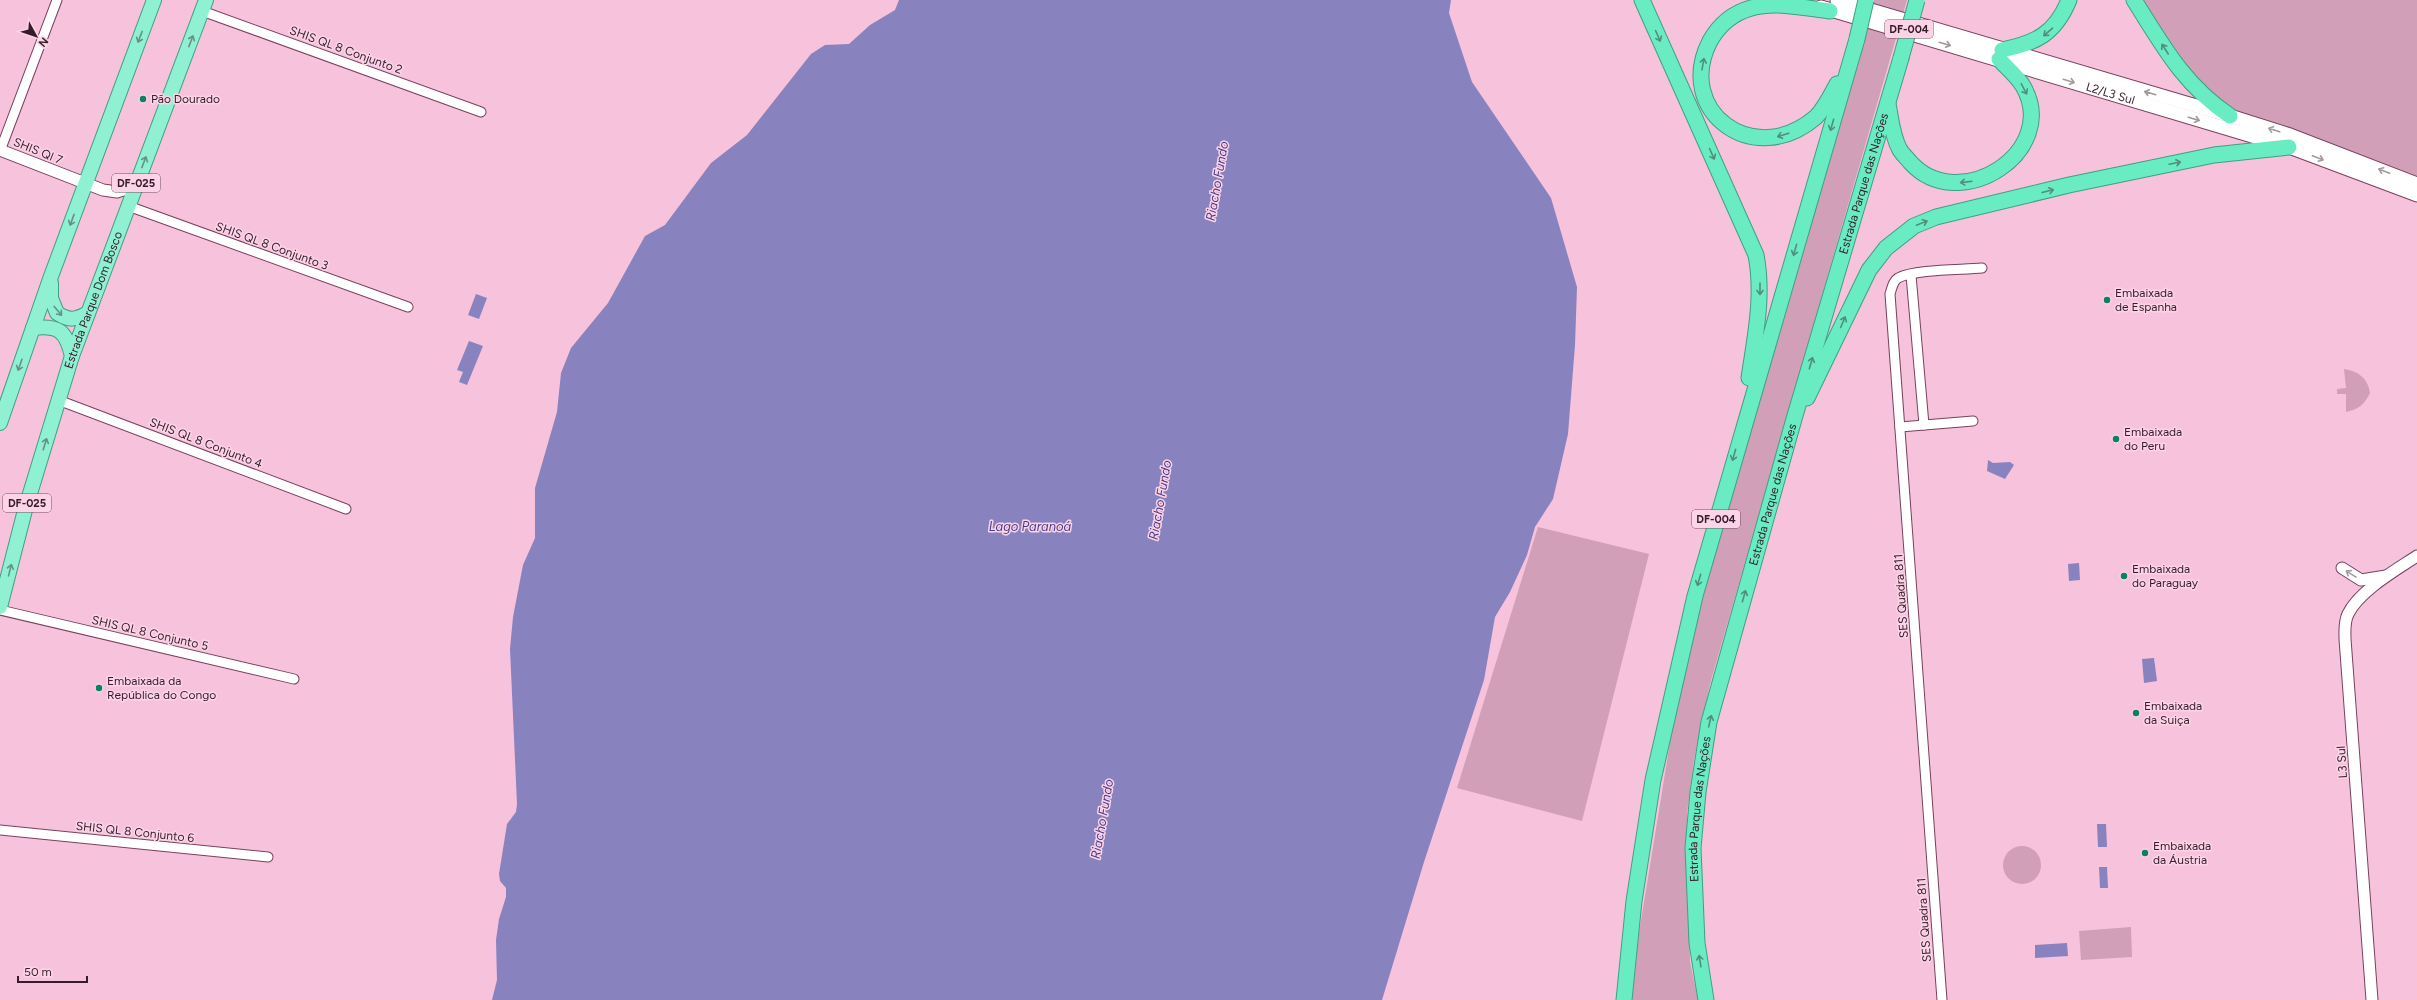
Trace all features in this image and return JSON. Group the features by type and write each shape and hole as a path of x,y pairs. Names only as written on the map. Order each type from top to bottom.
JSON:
{"highway":[{"path":"1642,0 1756,255 1759,274 1760,301 1740,436"},
{"name":"DF-004","path":"1624,1000 1634,901 1665,722 1695,596 1740,436 1856,43 1866,0"},
{"name":"Estrada Parque das Nações","path":"1706,1000 1697,942 1693,848 1698,792 1709,722 1794,419 1917,0"},
{"path":"1887,101 1899,149 1918,170 1942,182 1960,183 1978,181 1992,174 2008,163 2018,153 2029,130 2031,108 2029,98 2023,86 2001,54 2025,45 2044,35 2061,18 2069,0"},
{"path":"2134,0 2173,61 2194,88 2208,102 2230,116"},
{"path":"1833,5 1765,6 1751,8 1730,17 1719,27 1706,50 1701,75 1709,103 1718,119 1731,130 1746,137 1766,139 1784,135 1804,126 1817,116 1828,101 1856,43"},
{"path":"1794,419 1814,386 1853,300 1869,270 1886,248 1914,226 1936,217 2107,177 2214,155 2289,147"}],"main road":[{"path":"0,423 50,279 154,0"},
{"name":"L2/L3 Sul","path":"1800,0 1833,5 2001,54 2230,116 2290,135 2417,184"},
{"name":"Estrada Parque Dom Bosco","path":"0,609 25,510 72,356 204,6"},
{"name":"L2/L3 Sul","path":"2001,54 2289,147 2417,195"},
{"path":"50,279 51,298 57,313 70,320 79,319 88,313"},
{"path":"33,328 46,327 62,332 68,341 72,356"}],"street":[{"path":"0,150 57,0"},
{"name":"SHIS QL 8 Conjunto 2","path":"204,6 481,112"},
{"name":"SHIS QI 7","path":"0,150 65,176 88,178 103,190 117,192 136,186"},
{"name":"SHIS QL 8 Conjunto 3","path":"128,206 408,307"},
{"name":"SES Quadra 811","path":"1942,1000 1890,294 1893,283 1898,278 1911,275 1982,268"},
{"path":"1911,275 1924,425"},
{"name":"SHIS QL 8 Conjunto 4","path":"58,400 346,509"},
{"path":"1900,427 1972,421"},
{"name":"L3 Sul","path":"2372,1000 2345,639 2346,622 2348,614 2360,600 2388,575 2417,556"},
{"path":"2342,568 2361,580 2388,575"},
{"name":"SHIS QL 8 Conjunto 5","path":"0,609 294,679"},
{"name":"SHIS QL 8 Conjunto 6","path":"0,830 268,857"}],"shaded area":[{"path":"1874,0 1907,0 1710,684 1694,760 1687,813 1690,962 1698,1000 1632,1000 1639,933 1674,718 1715,544"},
{"path":"2134,0 2417,0 2417,184 2230,116 2194,88"},
{"path":"2344,369 2354,371 2362,376 2367,383 2370,393 2366,401 2361,406 2346,412 2346,394 2337,394 2337,389 2346,388"},
{"path":"1538,527 1649,554 1582,821 1457,788"},
{"path":"2022,846 2032,849 2038,855 2041,865 2038,875 2032,881 2022,884 2012,881 2006,875 2003,865 2006,855 2012,849"},
{"path":"2131,927 2132,957 2081,960 2079,931"}],"water":[{"name":"Lago Paranoá","path":"899,0 1451,0 1449,13 1472,82 1551,198 1577,287 1575,345 1568,434 1553,499 1535,527 1527,555 1510,592 1495,617 1484,680 1424,862 1382,1000 492,1000 497,980 496,940 499,919 506,897 506,888 500,881 499,874 507,824 516,812 517,804 510,649 513,617 523,565 535,538 535,488 557,412 561,373 571,348 608,303 645,236 665,225 711,163 747,135 811,54 825,45 849,44 870,25 895,10"},
{"path":"476,294 487,298 479,319 468,315"},
{"path":"469,341 483,346 467,385 459,382 463,372 457,370"},
{"path":"1988,460 1993,463 2010,462 2014,465 2005,479 1987,471"},
{"path":"2079,563 2080,580 2069,581 2068,564"},
{"path":"2154,658 2157,681 2144,683 2142,659"},
{"path":"2097,824 2106,824 2107,847 2098,847"},
{"path":"2099,867 2107,867 2108,888 2100,888"},
{"path":"2067,943 2068,956 2035,958 2035,945"}],"place":[{"name":"Pão Dourado","path":"143,99"},
{"name":"Embaixada de Espanha","path":"2107,300"},
{"name":"Embaixada do Peru","path":"2116,439"},
{"name":"Embaixada do Paraguay","path":"2124,576"},
{"name":"Embaixada da República do Congo","path":"99,688"},
{"name":"Embaixada da Suiça","path":"2136,713"},
{"name":"Embaixada da Áustria","path":"2145,853"}],"water label":[{"name":"Riacho Fundo","path":"1217,181"},
{"name":"Riacho Fundo","path":"1160,500"},
{"name":"Riacho Fundo","path":"1102,819"}]}
